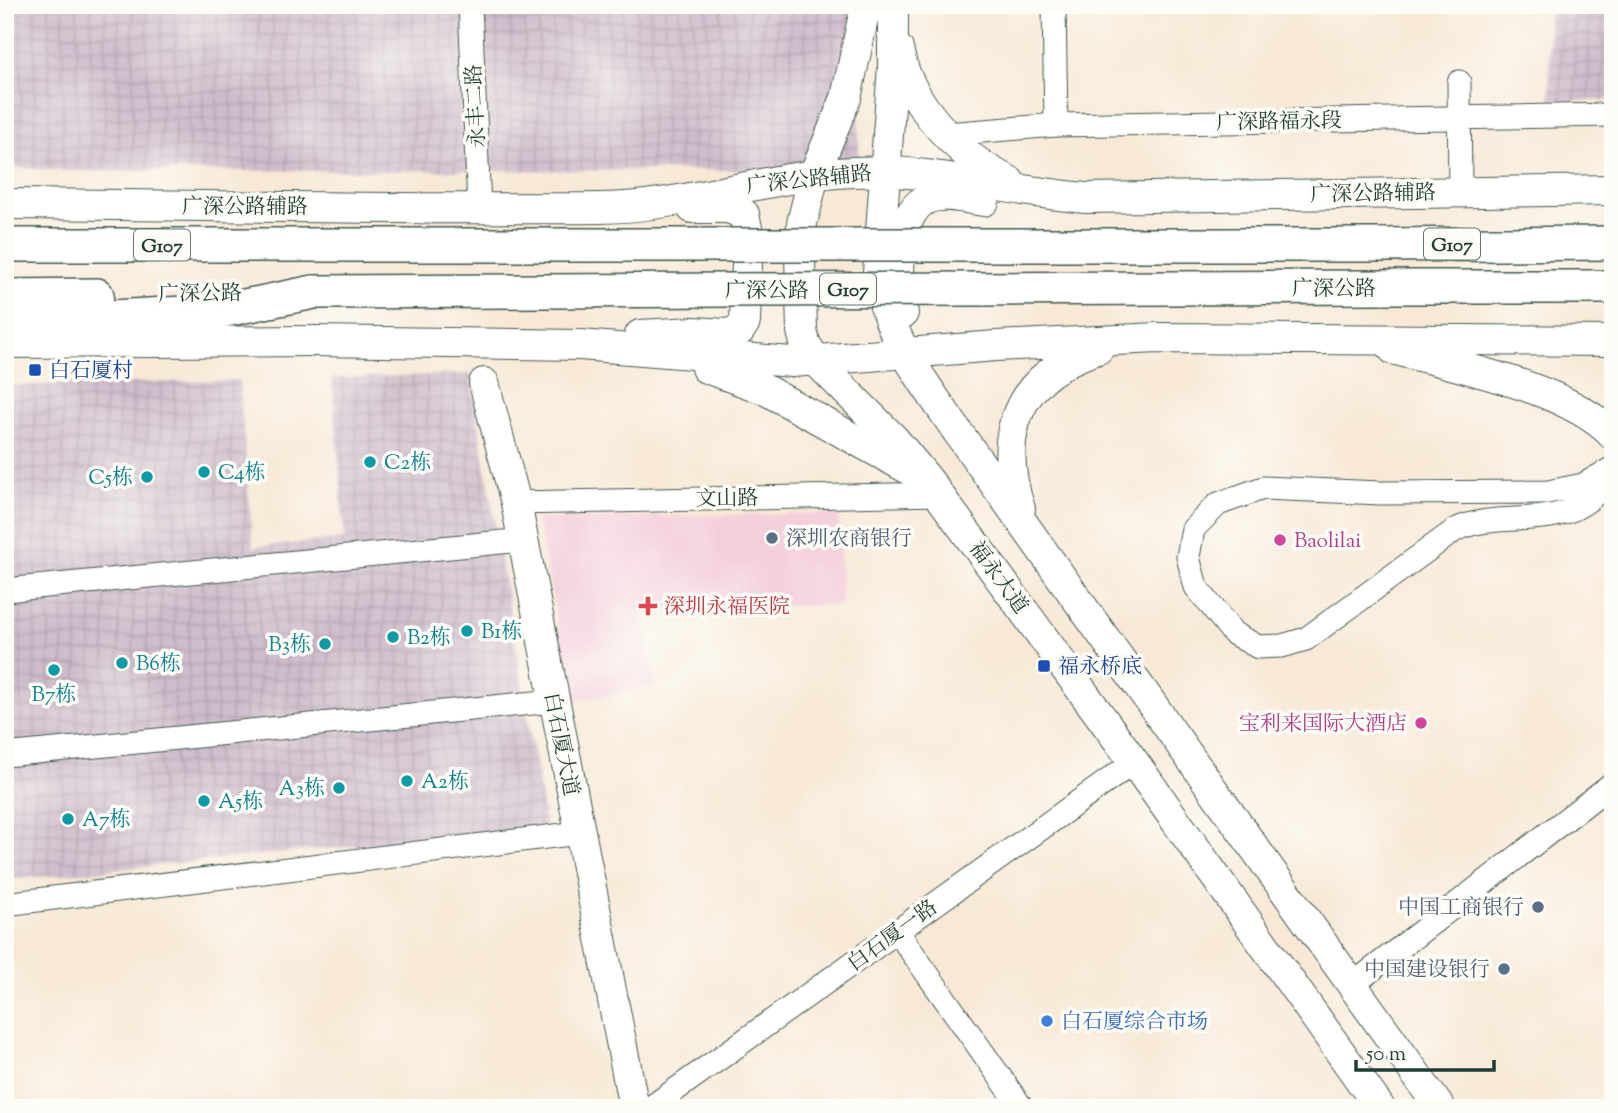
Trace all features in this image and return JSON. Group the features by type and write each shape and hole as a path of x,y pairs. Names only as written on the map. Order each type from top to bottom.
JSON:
{"highway":[{"path":"1522,243 1613,224"},
{"name":"广深公路","path":"5,245 1381,246 1613,243"},
{"path":"1512,287 1613,303"},
{"name":"广深公路","path":"5,296 314,292 1613,287"},
{"path":"5,323 220,311 314,292"}],"main road":[{"name":"福永大道","path":"866,5 846,99 814,175 802,223 800,255 802,331 805,343 816,361 894,439 933,487 1135,762 1380,1108"},
{"path":"893,11 899,55 906,74 927,111 946,134 988,170 1045,195"},
{"path":"893,11 893,66 878,251 880,293 892,333 1025,526 1440,1108"},
{"name":"广深公路辅路","path":"5,204 604,208 814,175 884,171 944,175 1045,195 1108,199 1613,190"},
{"path":"996,346 932,344 912,332 905,321 899,272 903,239 912,212 918,204 935,196 1050,209 1108,199"},
{"path":"580,345 659,333 727,334 740,330 747,312 748,233 744,214 718,207 662,210 604,208"},
{"path":"1025,526 1010,468 1014,421 1022,402 1053,367 1075,356 1127,342 1158,338"},
{"path":"5,343 314,341 580,345 763,361 816,361 996,346 1158,338 1613,341"},
{"path":"1356,338 1543,391 1604,426 1613,435"},
{"path":"649,350 764,388 933,487"},
{"name":"白石厦大道","path":"484,383 516,503 634,1108"}],"street":[{"name":"永丰二路","path":"470,5 479,207"},
{"path":"1054,5 1056,125"},
{"path":"1459,82 1460,192"},
{"name":"广深路福永段","path":"946,134 1056,125 1613,116"},
{"path":"1611,469 1593,497 1561,516 1472,522 1455,530 1306,639 1282,646 1258,647 1233,634 1196,587 1188,557 1193,529 1218,504 1263,488 1381,493 1548,492 1583,485 1611,469"},
{"name":"文山路","path":"516,503 933,487"},
{"path":"5,590 523,540"},
{"path":"5,755 554,701"},
{"name":"白石厦一路","path":"650,1108 1135,762"},
{"path":"1352,985 1613,783"},
{"path":"5,904 579,833"},
{"path":"897,931 1022,1108"}],"shaded area":[{"path":"5,5 859,5 859,170 75,171 5,167"},
{"path":"1549,5 1613,5 1613,100 1550,101"},
{"path":"470,374 546,827 5,880 5,386 239,380 253,547 345,539 332,378"},
{"name":"深圳永福医院","path":"839,513 841,605 641,608 656,686 573,702 537,519"}],"place":[{"name":"白石厦村","path":"35,370"},
{"name":"C2栋","path":"370,462"},
{"name":"C4栋","path":"204,472"},
{"name":"C5栋","path":"147,477"},
{"name":"深圳农商银行","path":"772,538"},
{"name":"Baolilai","path":"1280,540"},
{"name":"深圳永福医院","path":"648,606"},
{"name":"B1栋","path":"467,631"},
{"name":"B2栋","path":"393,637"},
{"name":"B3栋","path":"325,644"},
{"name":"B6栋","path":"122,663"},
{"name":"福永桥底","path":"1044,666"},
{"name":"B7栋","path":"54,670"},
{"name":"宝利来国际大酒店","path":"1421,723"},
{"name":"A2栋","path":"407,781"},
{"name":"A3栋","path":"339,788"},
{"name":"A5栋","path":"204,801"},
{"name":"A7栋","path":"68,819"},
{"name":"中国工商银行","path":"1538,907"},
{"name":"中国建设银行","path":"1504,969"},
{"name":"白石厦综合市场","path":"1047,1021"}]}
